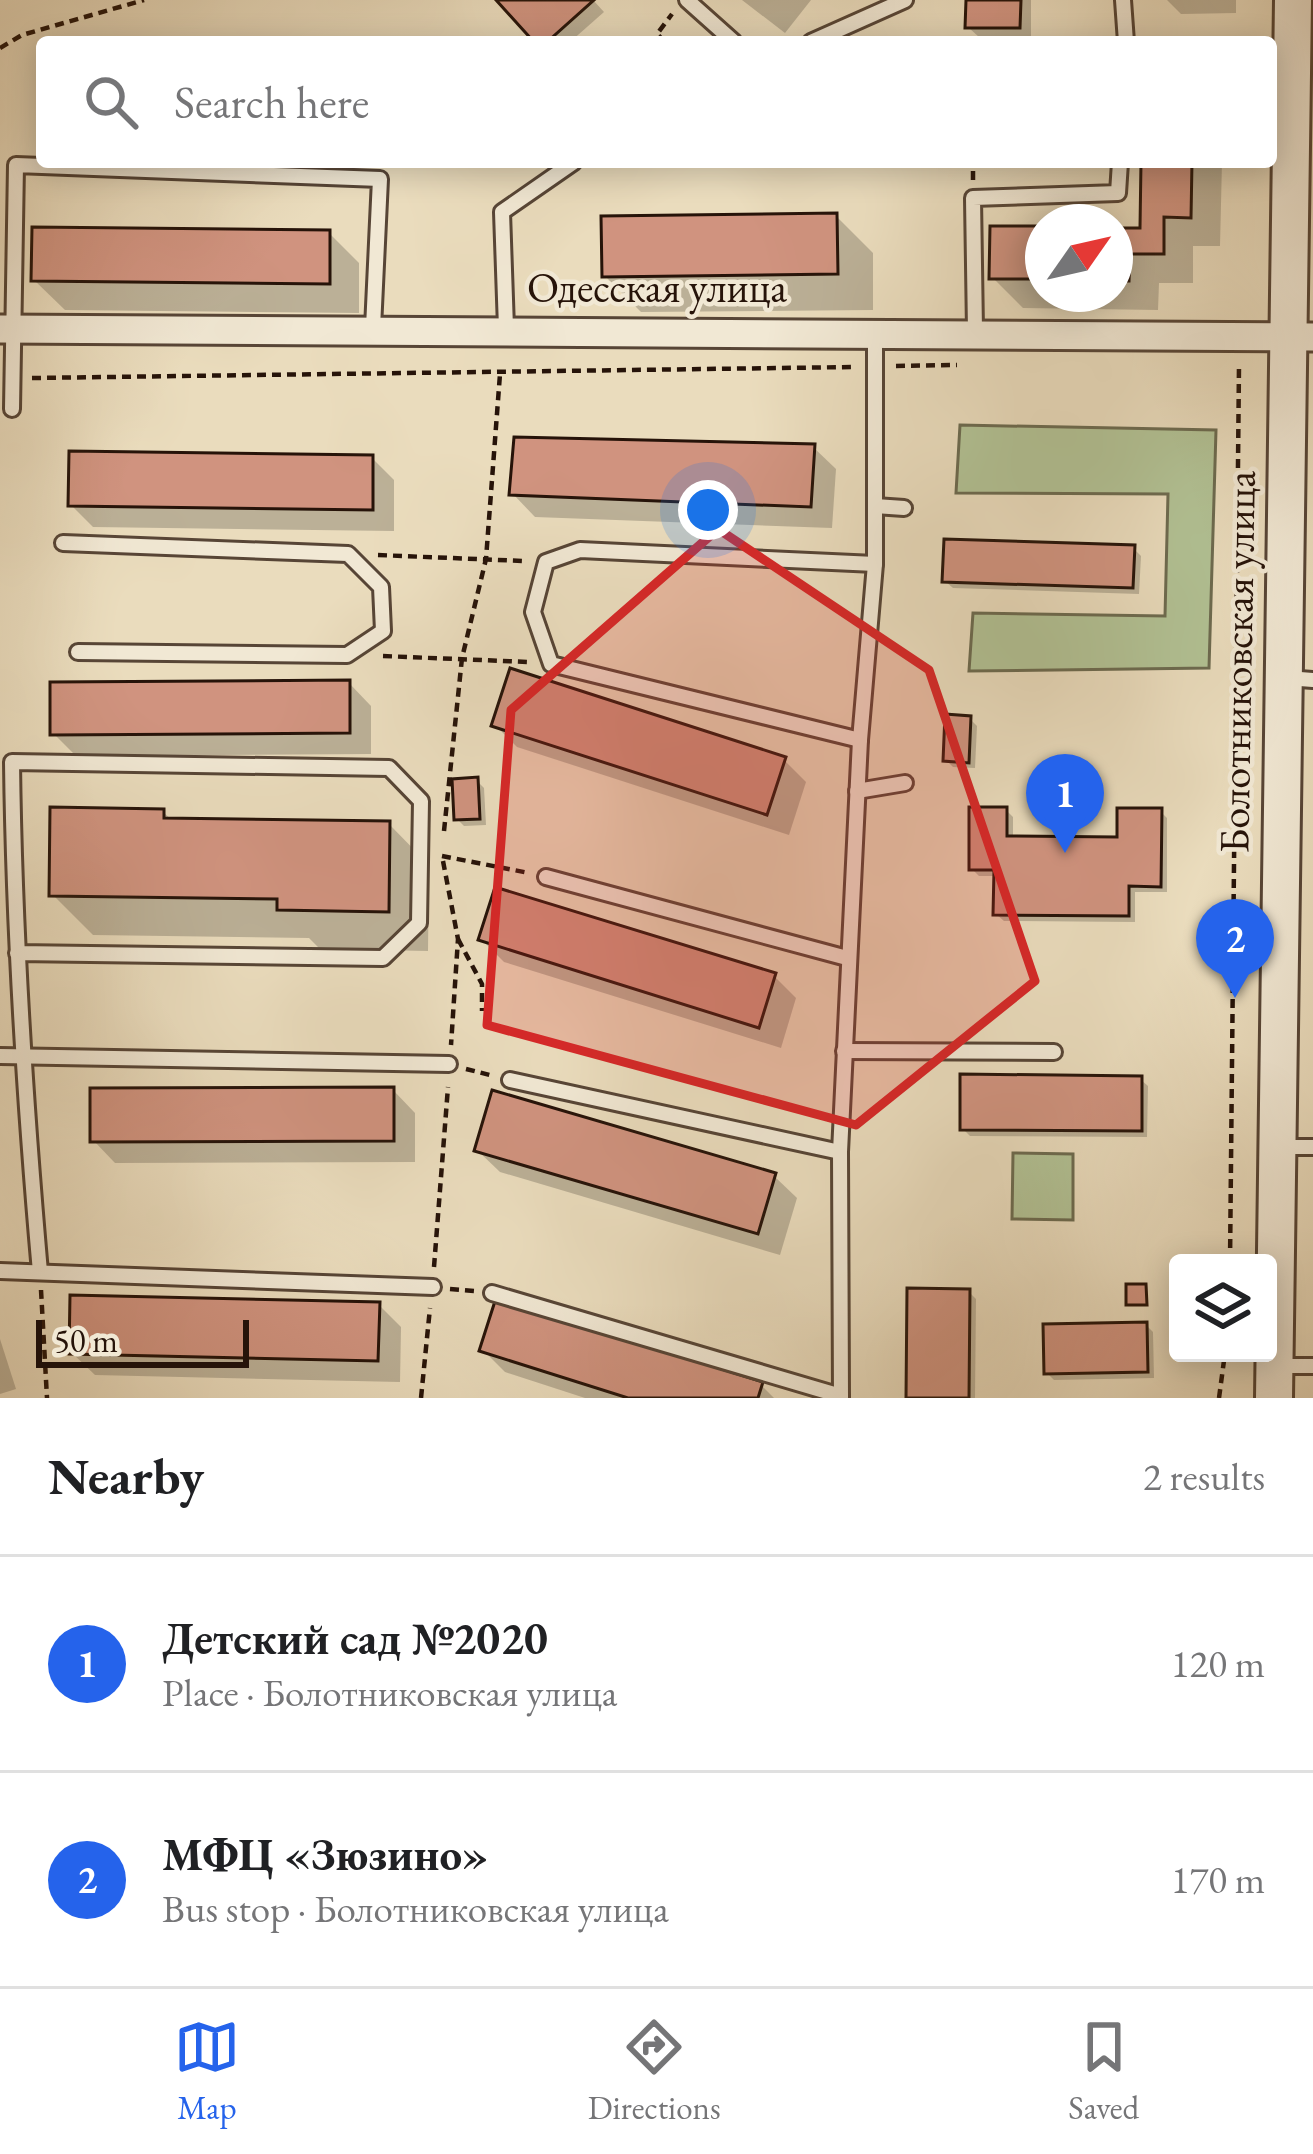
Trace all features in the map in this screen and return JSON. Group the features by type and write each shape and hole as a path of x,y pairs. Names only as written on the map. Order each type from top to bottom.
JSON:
{"street":[{"name":"Болотниковская улица","path":"1274,1382 1276,1147 1297,679 1291,491 1300,337 1282,42 1293,0"},
{"name":"Одесская улица","path":"7,329 506,328 1300,337"}],"lane":[{"path":"684,0 727,36"},
{"path":"824,36 905,0"},
{"path":"1123,0 1126,36"},
{"path":"13,409 7,329 16,165 36,166"},
{"path":"94,168 380,179 374,328"},
{"path":"506,328 502,212 565,168"},
{"path":"975,331 973,198 1118,193 1120,168"},
{"path":"492,1293 842,1397 840,1152 860,740 875,564 875,331"},
{"path":"875,506 904,508"},
{"path":"63,544 348,554 381,587 383,631 347,655 78,652"},
{"path":"860,740 551,664 532,612 546,562 580,550 875,564"},
{"path":"17,952 383,958 419,923 421,801 388,768 12,762 17,952 21,1053 40,1273"},
{"path":"857,791 905,783"},
{"path":"547,877 848,958"},
{"path":"844,1051 1054,1052"},
{"path":"0,1056 449,1064"},
{"path":"510,1080 840,1152"},
{"path":"1276,1147 1313,1148"},
{"path":"0,1270 433,1287"},
{"path":"1274,1382 1313,1366"}],"path":[{"path":"0,48 22,34 144,0"},
{"path":"659,36 684,0"},
{"path":"1230,1254 1238,335"},
{"path":"13,379 966,365"},
{"path":"444,834 462,658 487,559 500,374"},
{"path":"348,554 546,562"},
{"path":"347,655 551,664"},
{"path":"421,1398 458,939 442,856 547,877"},
{"path":"458,939 482,984 482,1011"},
{"path":"449,1064 510,1080"},
{"path":"40,1273 47,1398"},
{"path":"433,1287 492,1293"},
{"path":"1219,1398 1224,1362"}],"highlighted area":[{"path":"718,529 929,670 1035,981 856,1125 487,1025 511,710"}],"green space":[{"path":"960,425 1216,430 1209,668 969,671 973,613 1165,616 1168,494 956,493"},
{"path":"1013,1153 1073,1154 1073,1220 1012,1219"}],"building":[{"path":"496,0 594,0 554,36 529,36"},
{"path":"966,0 1021,0 1020,28 965,28"},
{"path":"1141,168 1192,168 1191,218 1164,217 1164,254 1133,254 1133,228 1140,228"},
{"path":"837,213 838,274 602,277 601,216"},
{"path":"990,226 1025,226 1025,279 989,279"},
{"path":"32,227 330,230 330,284 31,281"},
{"path":"514,437 815,444 811,507 509,495"},
{"path":"69,451 373,455 373,510 68,506"},
{"path":"944,539 1135,545 1133,588 942,582"},
{"path":"510,668 786,757 767,815 491,726"},
{"path":"350,680 350,733 50,735 50,682"},
{"path":"945,714 971,716 969,763 943,761"},
{"path":"478,777 480,819 454,820 452,779"},
{"path":"50,807 164,809 164,818 390,821 389,912 277,910 277,899 49,896"},
{"path":"969,807 1007,807 1007,836 1117,837 1117,808 1162,808 1161,887 1129,886 1129,916 993,915 994,870 969,870"},
{"path":"495,887 776,973 759,1028 478,940"},
{"path":"960,1074 1142,1076 1142,1131 960,1130"},
{"path":"394,1087 394,1141 90,1142 90,1088"},
{"path":"492,1090 776,1173 758,1234 474,1151"},
{"path":"1126,1284 1146,1284 1147,1305 1126,1305"},
{"path":"907,1288 970,1289 969,1398 906,1398"},
{"path":"70,1295 380,1302 378,1361 69,1354"},
{"path":"496,1298 763,1382 758,1398 628,1398 479,1351"},
{"path":"1147,1322 1148,1372 1044,1374 1043,1324"}],"place":[{"name":"Детский сад №2020","path":"1065,853"},
{"name":"МФЦ «Зюзино»","path":"1235,998"}]}
